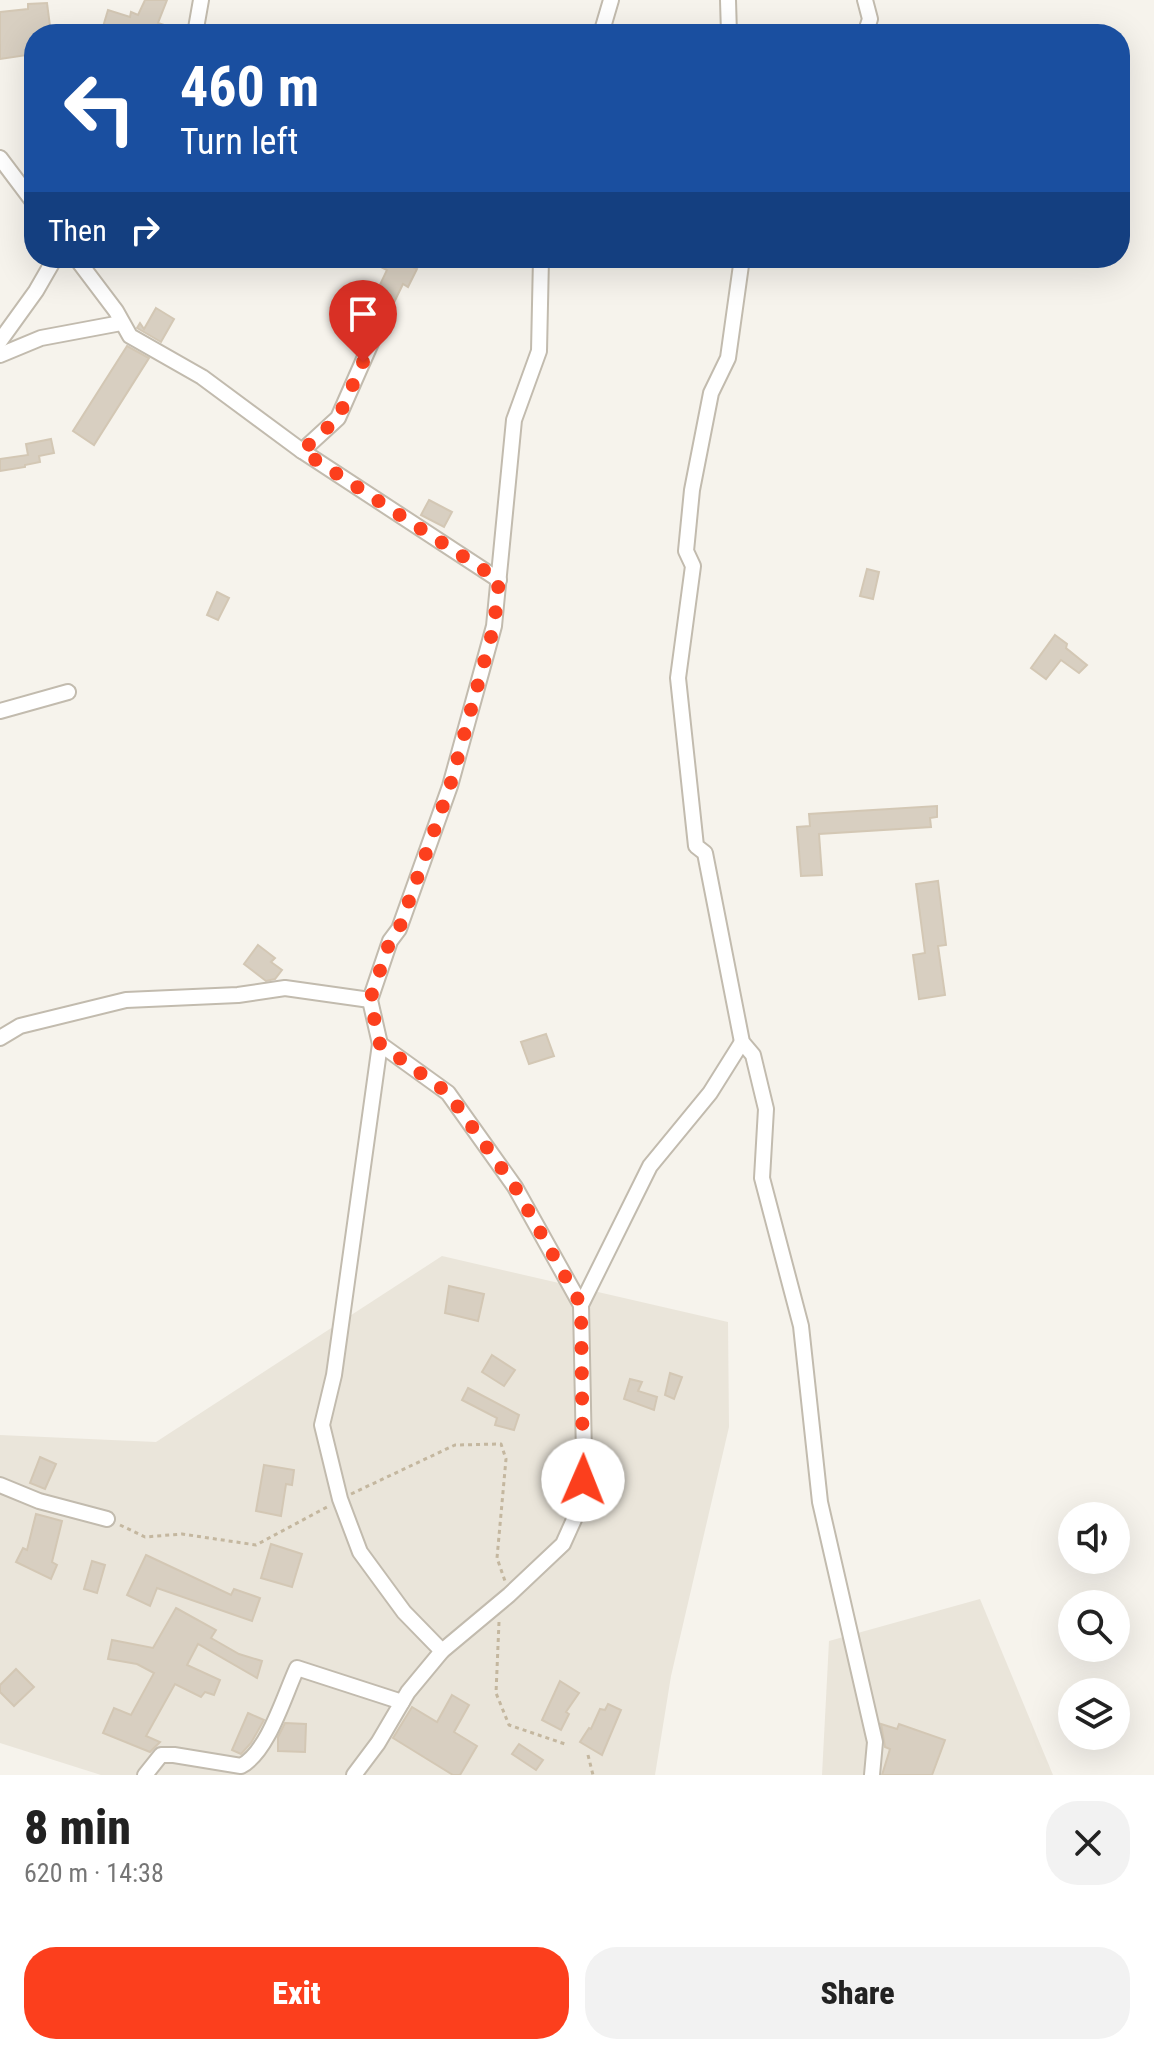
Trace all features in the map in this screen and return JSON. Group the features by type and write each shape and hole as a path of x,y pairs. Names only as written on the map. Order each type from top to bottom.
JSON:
{"street":[{"path":"197,24 201,0"},
{"path":"604,24 611,0"},
{"path":"728,0 729,24"},
{"path":"865,0 868,24"},
{"path":"0,158 24,190"},
{"path":"0,341 49,268"},
{"path":"84,268 116,311 130,336 202,377 302,451 499,580"},
{"path":"442,1651 404,1612 360,1552 340,1499 322,1425 334,1375 380,1044 370,1000 450,786 494,626 514,420 539,351 541,268"},
{"path":"741,268 728,358 711,393 692,490 686,551 693,566 678,678 696,846 705,853 742,1042 753,1055 766,1109 762,1178 801,1326 820,1502 875,1742 872,1775"},
{"path":"0,355 41,338 121,323"},
{"path":"302,451 338,418 375,334"},
{"path":"0,711 68,692"},
{"path":"0,1038 20,1026 126,1000 238,995 285,988 370,1000"},
{"path":"354,1775 378,1743 402,1702 442,1651 509,1595 563,1544 581,1504 584,1456 581,1305 650,1166 710,1093 742,1042"},
{"path":"380,1044 448,1093 515,1187 581,1305"},
{"path":"0,1485 39,1501 107,1519"},
{"path":"145,1775 161,1755 241,1766 251,1761 261,1749 297,1668 402,1702"}],"path":[{"path":"107,1519 145,1537 182,1534 256,1545 340,1499 455,1445 501,1444 506,1459 497,1558 509,1595"},
{"path":"500,1620 496,1693 509,1725 565,1744"},
{"path":"588,1755 593,1775"}],"shaded area":[{"path":"442,1256 728,1322 729,1427 671,1676 655,1775 101,1775 0,1743 0,1435 156,1442"},
{"path":"980,1599 1053,1775 822,1775 829,1641"}],"building":[{"path":"145,0 167,0 158,23 161,24 104,24 108,10 130,17 131,12 138,15"},
{"path":"47,3 50,24 24,24 24,55 0,59 0,12 28,9 28,4"},
{"path":"383,268 417,269 408,287 403,284 387,317 369,308 387,270"},
{"path":"156,308 174,319 161,342 137,328 140,323 144,329"},
{"path":"127,346 149,358 94,445 73,431"},
{"path":"51,439 54,453 39,456 40,462 0,471 0,459 28,455 26,444"},
{"path":"429,500 452,512 444,527 421,515"},
{"path":"867,569 879,572 873,599 860,596"},
{"path":"217,592 229,598 218,620 207,615"},
{"path":"1055,635 1087,665 1079,673 1061,660 1046,679 1031,668"},
{"path":"937,806 937,817 930,818 931,827 819,834 822,875 801,876 797,827 810,826 809,814"},
{"path":"938,881 946,945 938,946 945,995 919,999 913,955 925,953 916,884"},
{"path":"258,945 275,958 271,962 282,970 275,979 266,981 244,964"},
{"path":"546,1034 554,1056 529,1064 521,1042"},
{"path":"449,1286 484,1294 478,1321 445,1313"},
{"path":"492,1355 515,1370 504,1386 482,1372"},
{"path":"670,1373 682,1377 674,1399 665,1395"},
{"path":"630,1379 642,1382 638,1391 657,1397 654,1410 624,1399"},
{"path":"468,1388 519,1415 514,1430 495,1425 497,1418 462,1400"},
{"path":"40,1457 56,1464 45,1489 30,1483"},
{"path":"264,1465 294,1470 292,1485 286,1484 281,1516 256,1511"},
{"path":"36,1514 62,1521 52,1562 57,1565 51,1579 16,1562 23,1548 27,1550"},
{"path":"271,1544 302,1554 292,1587 261,1578"},
{"path":"146,1555 231,1595 234,1589 260,1598 252,1621 157,1588 150,1606 127,1595"},
{"path":"92,1561 105,1565 97,1593 84,1589"},
{"path":"176,1608 216,1630 211,1638 239,1654 262,1661 257,1678 198,1644 187,1665 220,1680 214,1695 205,1692 201,1697 175,1684 146,1736 160,1742 150,1752 103,1733 114,1708 131,1715 154,1673 137,1664 108,1659 112,1640 153,1648"},
{"path":"16,1669 34,1687 14,1706 0,1692 0,1685"},
{"path":"560,1681 579,1693 566,1712 569,1714 561,1730 542,1720"},
{"path":"452,1695 469,1705 454,1732 477,1746 460,1775 453,1775 393,1738 412,1707 437,1722"},
{"path":"608,1704 621,1710 602,1755 580,1742 591,1729 600,1709 605,1710"},
{"path":"248,1713 264,1720 241,1754 232,1750"},
{"path":"285,1723 306,1724 305,1752 278,1751 278,1737"},
{"path":"881,1724 897,1729 899,1724 945,1740 932,1775 882,1775 890,1749 885,1747"},
{"path":"519,1744 543,1760 536,1770 512,1754"}],"route":[{"path":"363,362 338,418 302,451 499,580 494,626 450,786 370,1000 380,1044 448,1093 515,1187 581,1305 583,1480"}]}
